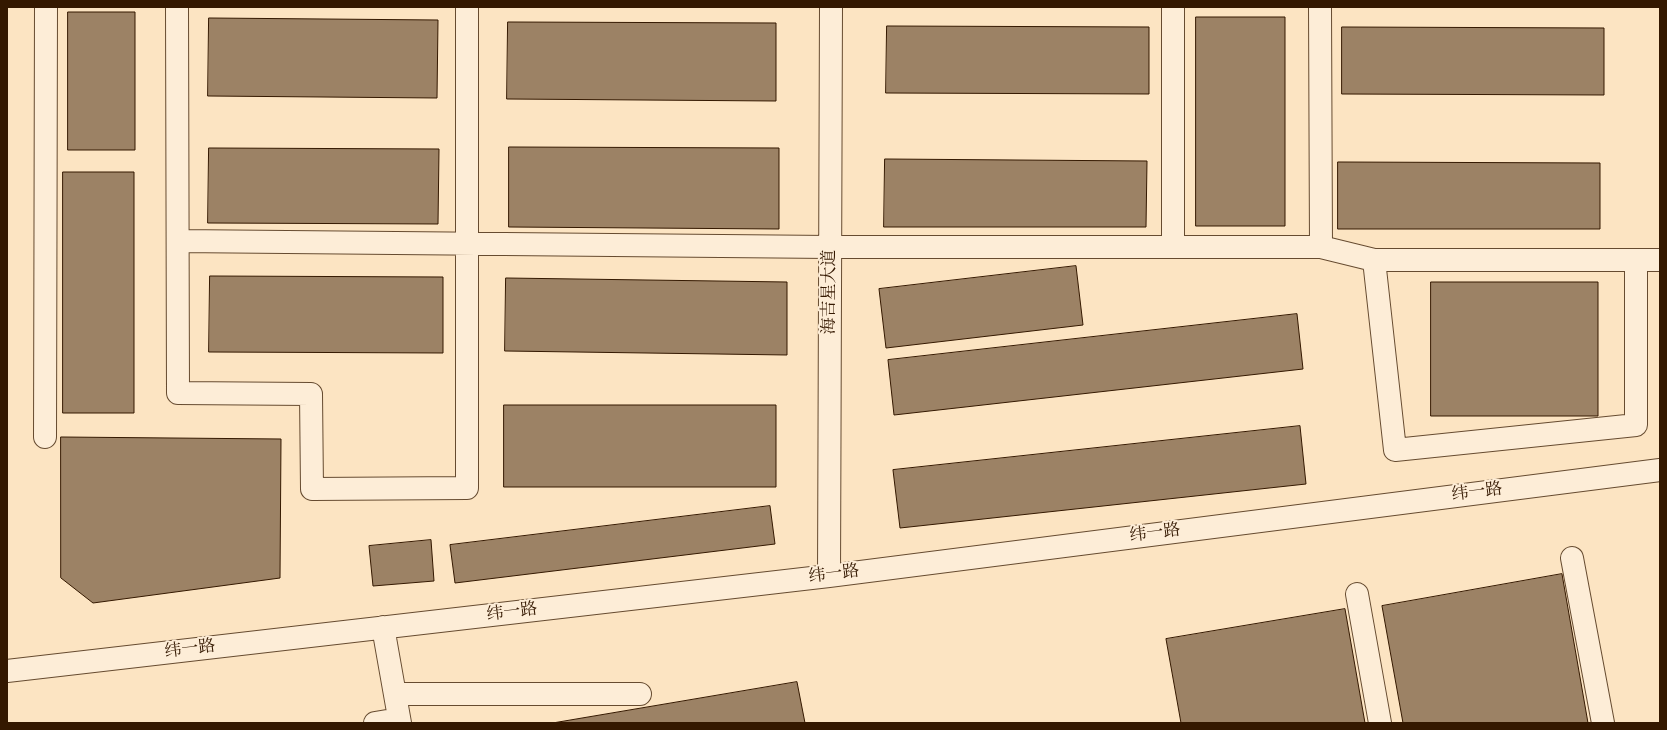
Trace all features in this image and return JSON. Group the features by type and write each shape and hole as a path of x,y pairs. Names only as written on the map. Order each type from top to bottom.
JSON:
{"street":[{"path":"45,437 46,7"},
{"path":"177,7 178,393 311,394 312,489 467,488 467,7"},
{"name":"海吉星大道","path":"830,576 831,7"},
{"path":"1173,7 1173,247"},
{"path":"1320,7 1321,247"},
{"path":"178,241 830,247 1321,247 1374,260 1660,260"},
{"path":"1374,260 1396,450 1636,425 1636,261"},
{"name":"纬一路","path":"7,671 830,576 1660,470"},
{"path":"1572,558 1603,723"},
{"path":"1357,594 1380,723"},
{"path":"375,723 399,721 383,628"},
{"path":"395,694 640,694"}],"building":[{"path":"68,12 135,12 135,150 68,150"},
{"path":"1196,17 1285,17 1285,226 1196,226"},
{"path":"209,18 438,20 437,98 208,96"},
{"path":"508,22 776,23 776,101 507,99"},
{"path":"887,26 1149,27 1149,94 886,93"},
{"path":"1342,27 1604,28 1604,95 1342,94"},
{"path":"509,147 779,148 779,229 509,227"},
{"path":"209,148 439,149 438,224 208,223"},
{"path":"885,159 1147,161 1146,227 884,227"},
{"path":"1338,162 1600,163 1600,229 1338,229"},
{"path":"63,172 134,172 134,413 63,413"},
{"path":"1076,266 1083,325 886,348 879,289"},
{"path":"210,276 443,277 443,353 209,352"},
{"path":"506,278 787,282 787,355 505,351"},
{"path":"1431,282 1598,282 1598,416 1431,416"},
{"path":"1297,314 1303,369 894,415 888,360"},
{"path":"504,405 776,405 776,487 504,487"},
{"path":"1300,426 1306,484 900,528 893,470"},
{"path":"61,437 281,439 280,578 93,603 61,578"},
{"path":"770,506 775,544 455,583 450,545"},
{"path":"431,540 434,581 373,586 369,546"},
{"path":"1562,574 1588,723 1403,723 1382,606"},
{"path":"1345,609 1365,723 1181,723 1166,639"},
{"path":"797,682 805,723 553,723"}]}
